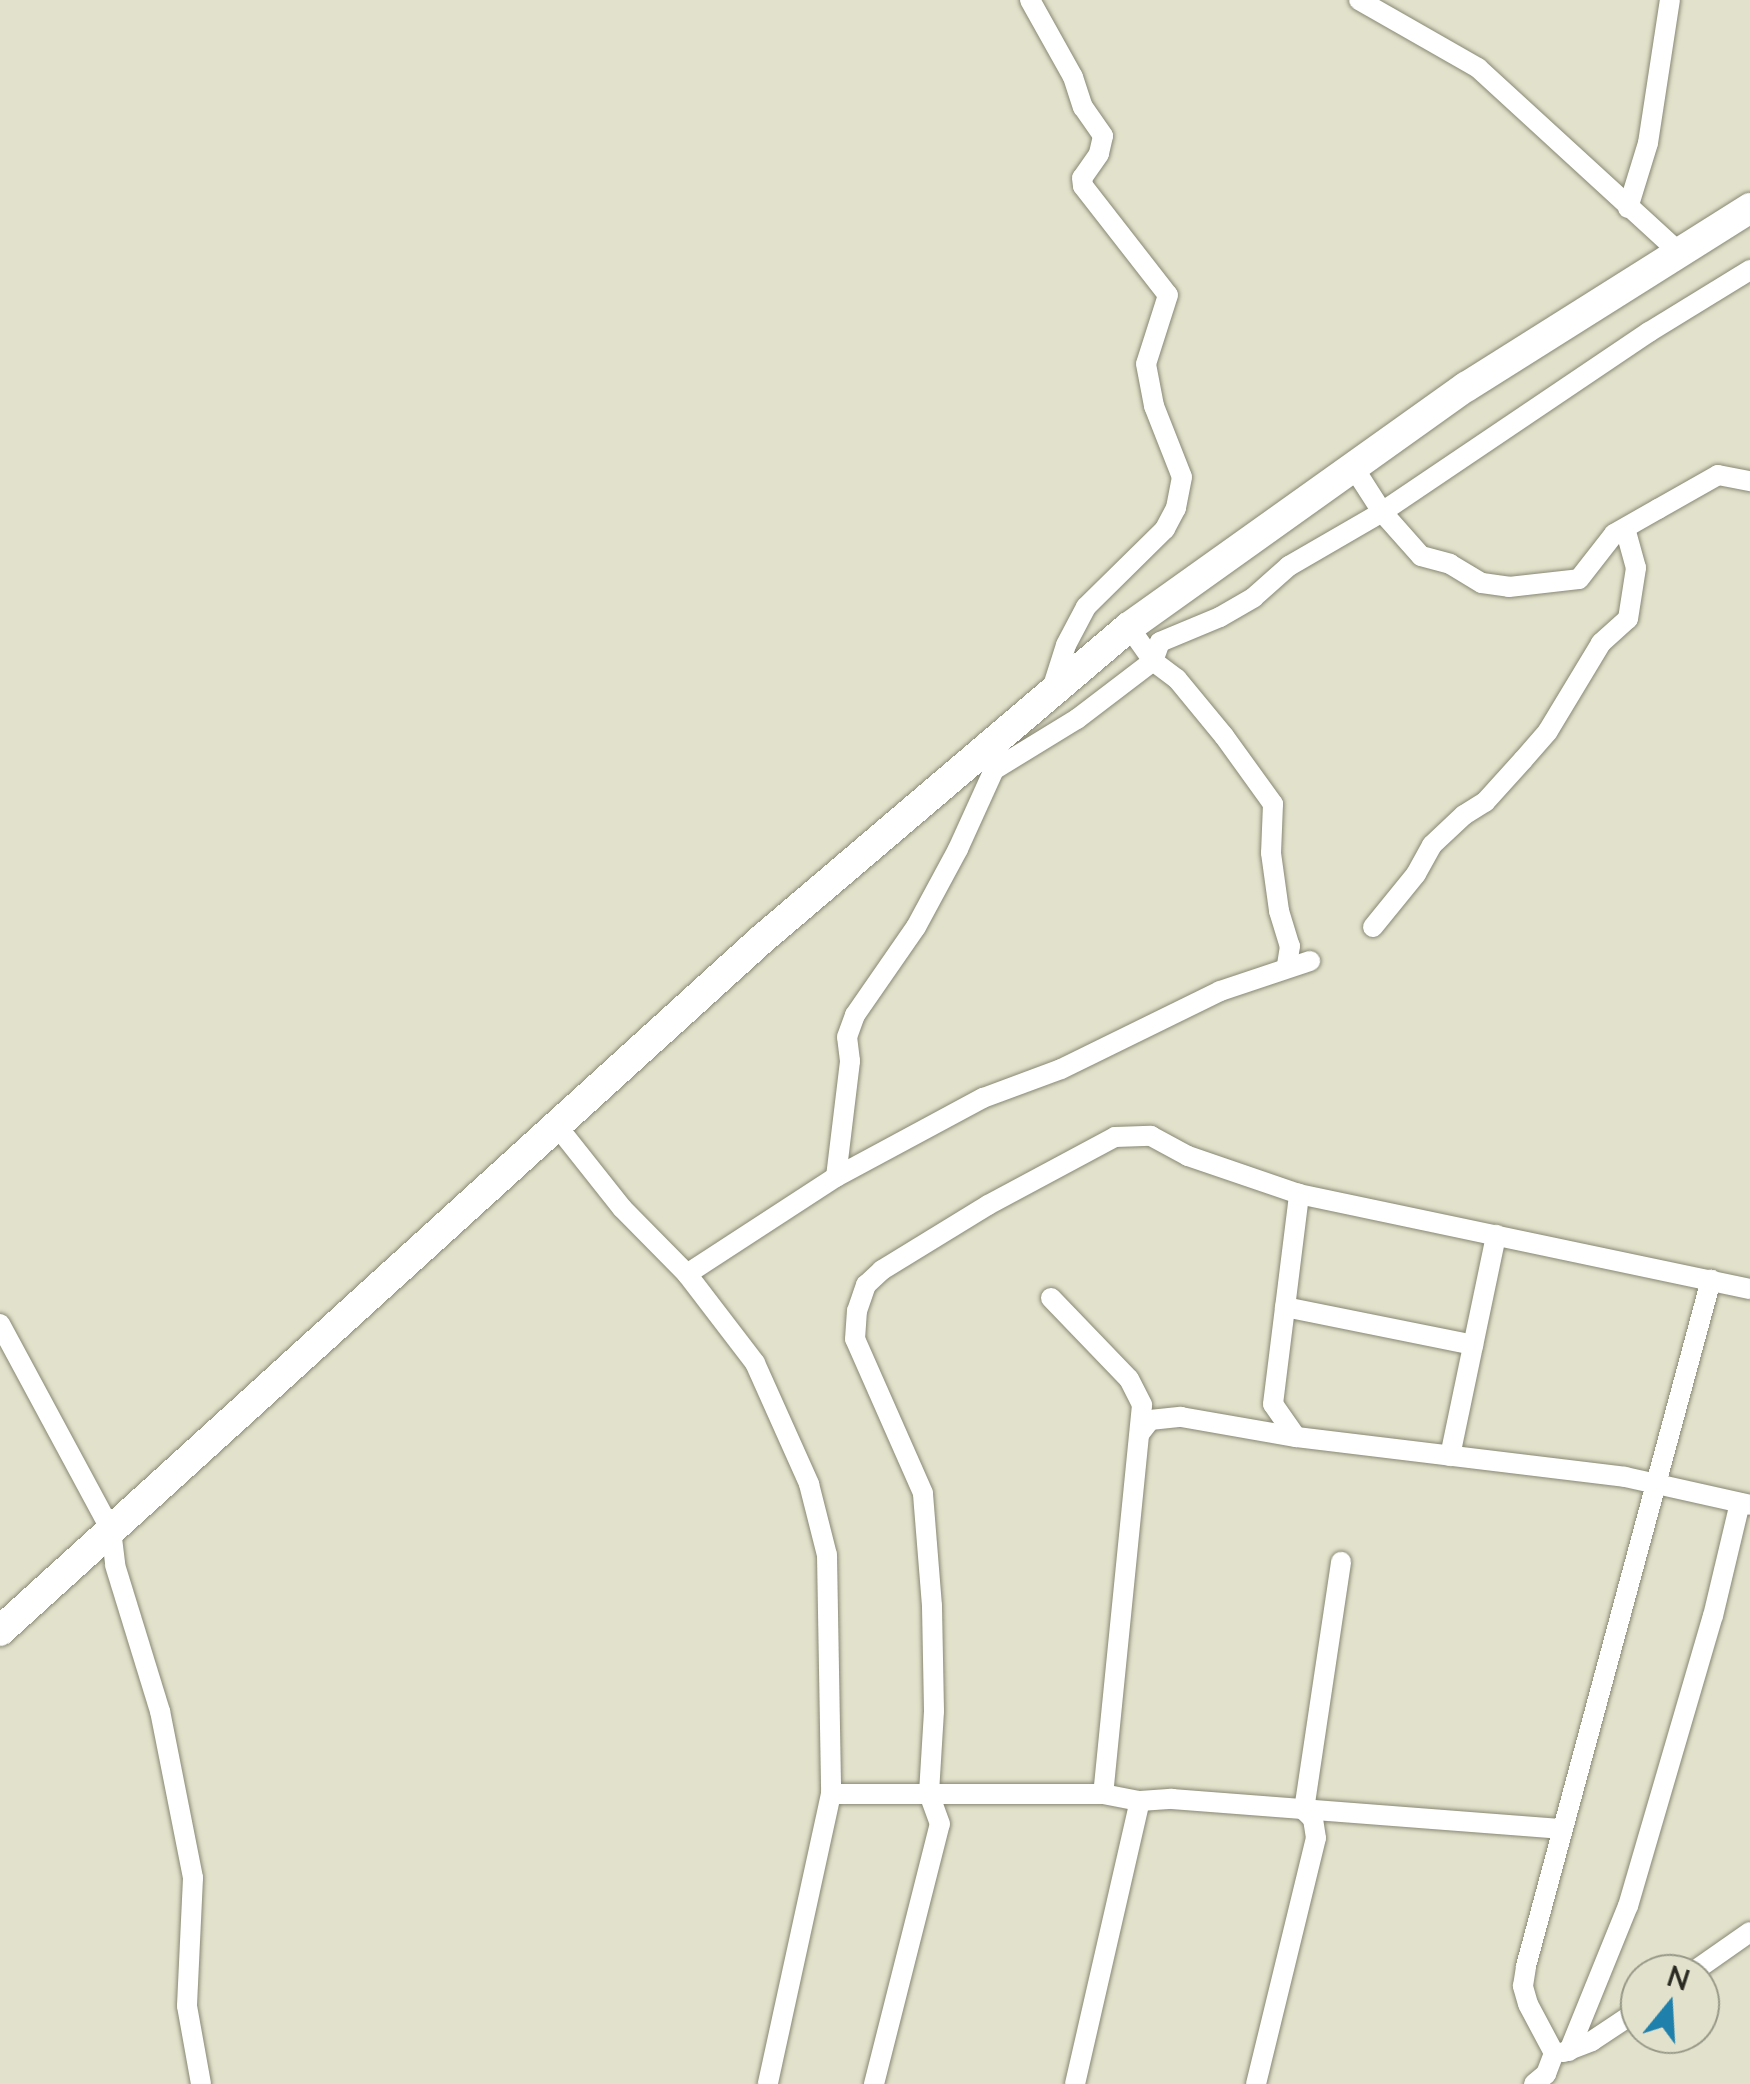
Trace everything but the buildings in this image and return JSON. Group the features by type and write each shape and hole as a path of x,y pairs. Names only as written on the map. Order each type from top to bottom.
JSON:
{"highway":[{"path":"0,1631 760,940 1128,627 1352,464 1538,339 1750,208"}],"street":[{"path":"1030,0 1073,77 1083,108 1103,136 1099,154 1082,178 1084,186 1168,295 1146,364 1154,406 1182,477 1176,508 1165,529 1086,607 1066,645 1050,694"},
{"path":"1358,0 1478,68 1678,252"},
{"path":"1628,208 1648,143 1670,0"},
{"path":"992,771 1077,719 1153,661 1160,642 1220,618 1254,597 1290,566 1382,512 1649,332 1750,270"},
{"path":"1352,464 1382,512 1421,556 1450,564 1493,586 1579,579 1614,534 1718,475 1750,481"},
{"path":"1373,927 1416,874 1432,844 1464,814 1485,802 1548,731 1601,643 1628,619 1636,568 1625,528"},
{"path":"1128,627 1153,661 1177,680 1273,804 1271,853 1279,911 1290,946 1287,966"},
{"path":"836,1177 850,1062 846,1036 860,1004 904,948 958,849 992,771 1020,720"},
{"path":"687,1274 836,1177 983,1098 1061,1069 1220,991 1310,961"},
{"path":"557,1126 622,1208 687,1274 755,1363 809,1484 827,1555 831,1794 768,2084"},
{"path":"874,2084 940,1824 929,1793 934,1711 930,1538 913,1463 860,1354 857,1311 866,1286 882,1270 988,1205 1115,1137 1151,1136 1188,1156 1300,1194 1750,1290"},
{"path":"1230,1426 1253,1423 1273,1404 1300,1194"},
{"path":"1450,1456 1496,1235"},
{"path":"1562,2052 1528,2004 1523,1986 1560,1828 1711,1280"},
{"path":"1051,1298 1132,1384 1181,1417"},
{"path":"1285,1307 1473,1345"},
{"path":"0,1324 111,1530 116,1565 137,1626 173,1762 187,1837 194,1916 188,2006 202,2084"},
{"path":"1103,1794 1131,1481 1142,1405 1132,1384"},
{"path":"1273,1404 1296,1437"},
{"path":"1140,1432 1159,1417 1181,1417 1296,1437 1656,1482 1745,1504 1628,1906 1562,2052 1534,2084"},
{"path":"1304,1810 1341,1562"},
{"path":"831,1794 1103,1794 1140,1801 1172,1799 1560,1828"},
{"path":"1075,2084 1140,1801"},
{"path":"1256,2084 1316,1838 1313,1819 1304,1810"},
{"path":"1719,1954 1750,1932"},
{"path":"1562,2052 1620,2020"}]}
